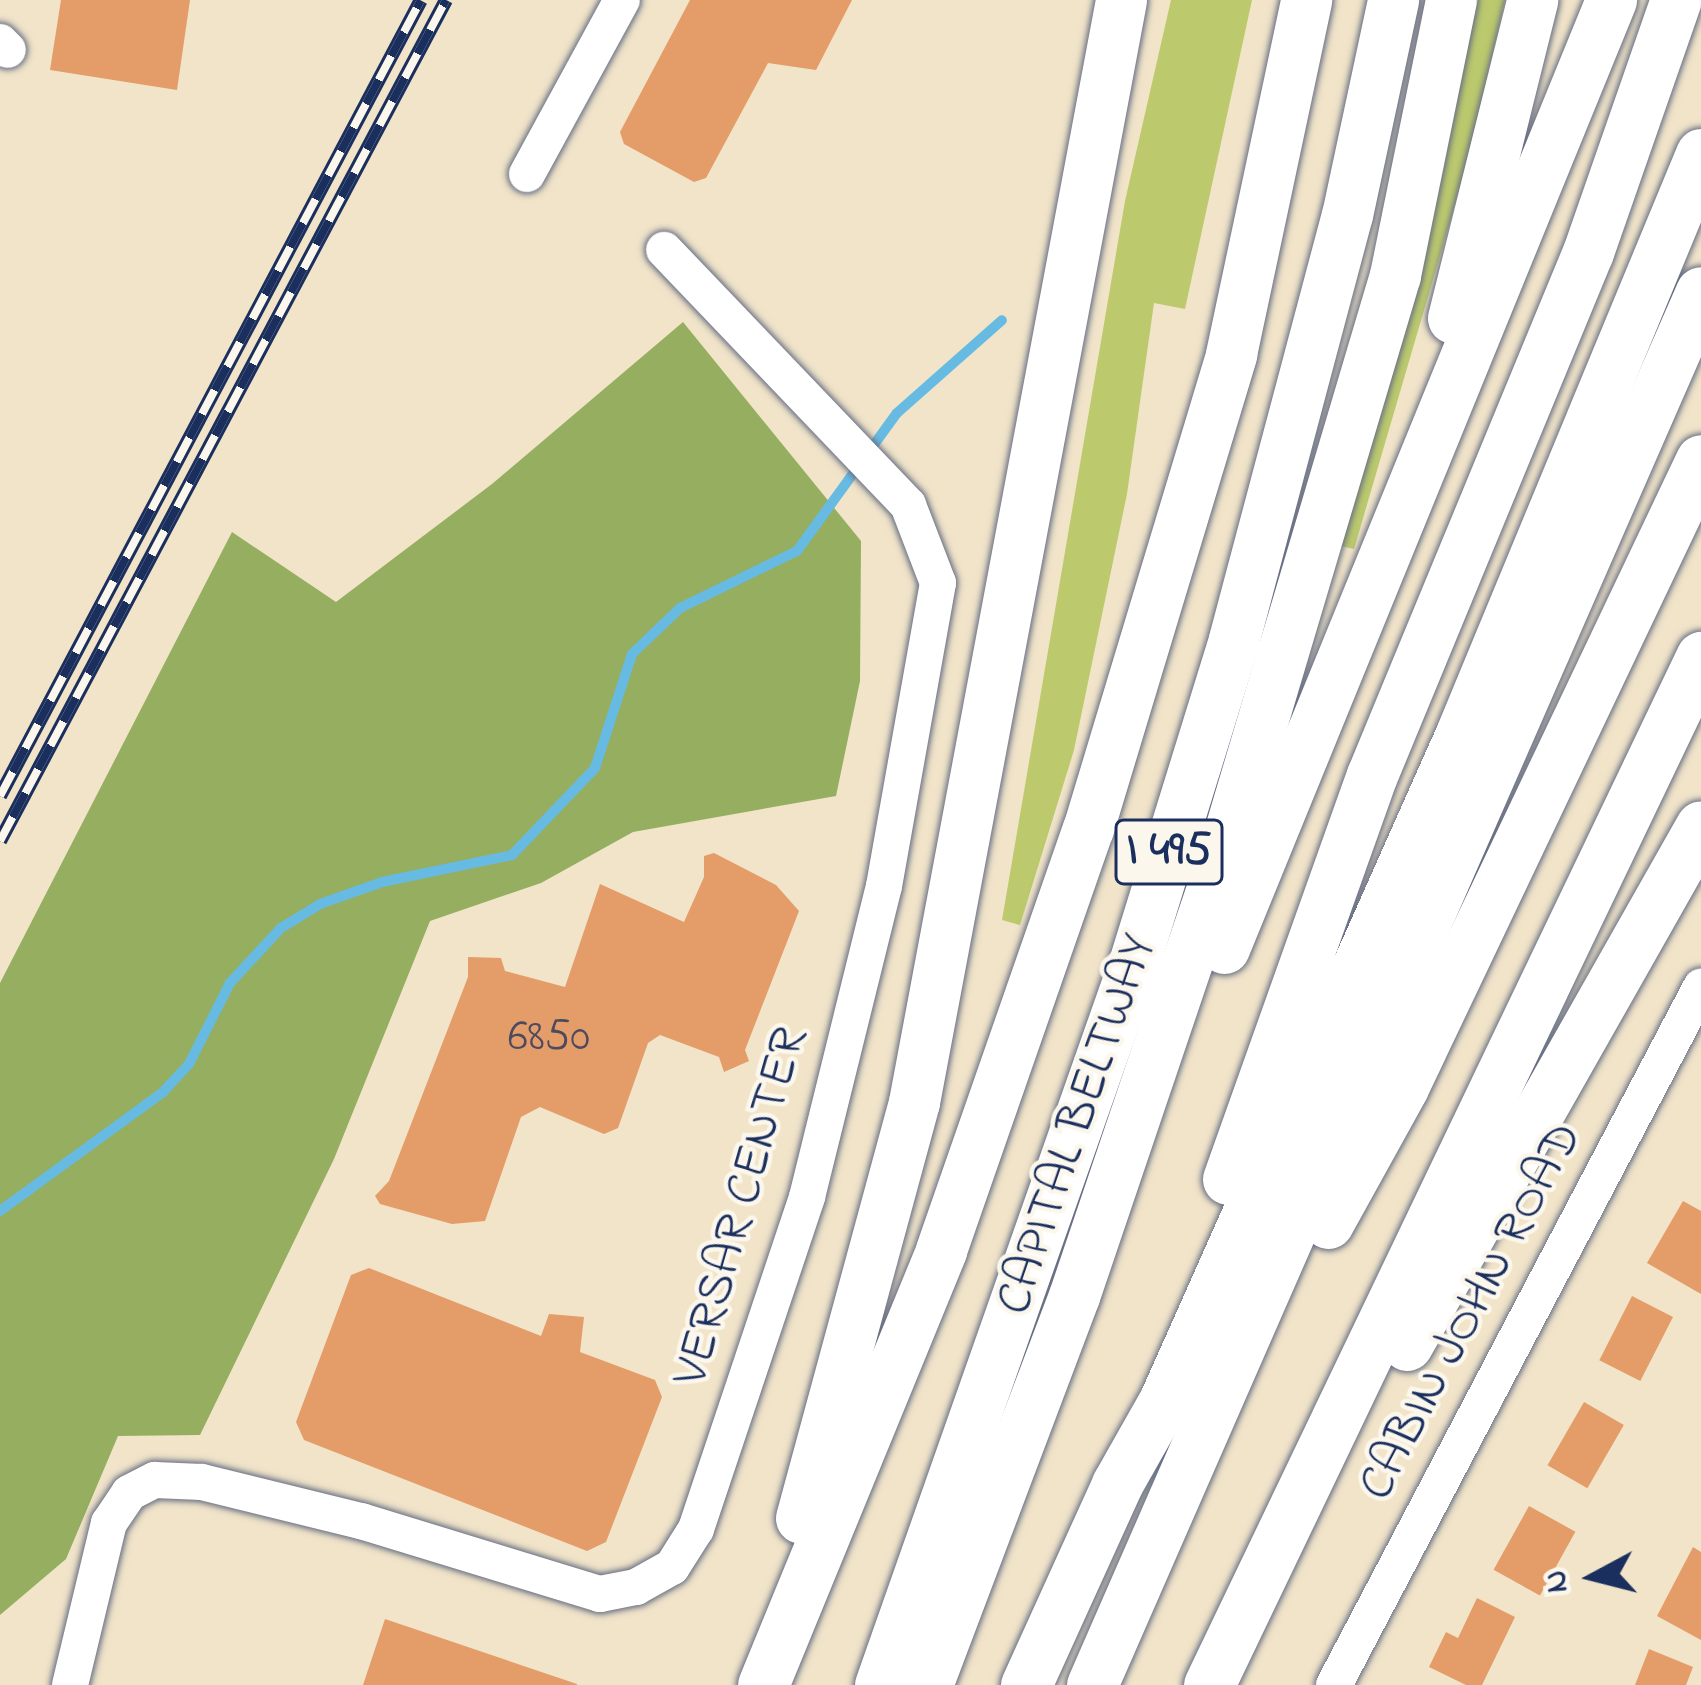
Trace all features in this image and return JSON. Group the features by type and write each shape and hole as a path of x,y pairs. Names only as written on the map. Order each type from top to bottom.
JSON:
{"highway":[{"path":"751,1685 882,1241 1005,627 1058,308 1121,0"},
{"path":"763,1685 941,1250 1088,829 1231,354 1306,0"},
{"name":"CAPITAL BELTWAY","path":"880,1685 1126,988 1234,639 1347,215 1393,0"},
{"path":"1074,1296 1304,594 1395,274 1451,0"},
{"path":"1366,612 1470,261 1532,0"},
{"path":"927,1685 1074,1296 1366,612 1610,0"},
{"path":"1026,1685 1117,1484 1372,775 1588,252 1676,0"},
{"path":"1117,1484 1166,1399 1460,736 1701,154"},
{"path":"1092,1685 1701,292"},
{"path":"1164,1523 1402,1087 1701,460"},
{"path":"1212,1685 1701,657"},
{"path":"1212,1685 1701,826"}],"street":[{"path":"527,174 622,0"},
{"name":"VERSAR CENTER","path":"70,1685 109,1523 129,1493 155,1480 202,1482 361,1521 600,1594 636,1587 672,1567 696,1529 807,1197 884,886 932,646 938,583 927,539 885,481 664,250"},
{"name":"CABIN JOHN ROAD","path":"1334,1685 1701,987"}],"green space":[{"path":"1171,0 1252,0 1185,309 1154,303 1127,494 1074,750 1020,925 1002,920 1125,201"},
{"path":"1465,0 1505,0 1468,160 1354,549 1336,545"},
{"path":"683,322 861,541 860,681 836,796 633,832 541,883 430,921 334,1159 200,1435 118,1436 66,1559 0,1615 0,983 232,532 336,602 492,484"}],"building":[{"path":"61,0 190,0 177,90 50,70"},
{"path":"690,0 852,0 816,70 768,63 706,178 694,182 624,144 620,132"},
{"path":"714,853 776,885 799,911 745,1050 749,1061 724,1072 719,1057 660,1035 648,1043 618,1128 604,1134 540,1107 521,1117 485,1221 452,1224 380,1204 375,1196 389,1181 468,977 468,957 501,958 505,971 565,987 600,884 684,922 704,877 704,856"},
{"path":"1683,1201 1701,1211 1701,1294 1647,1263"},
{"path":"369,1268 541,1336 549,1314 584,1317 580,1352 655,1380 662,1397 606,1542 587,1551 304,1440 296,1422 351,1275"},
{"path":"1632,1296 1673,1317 1640,1381 1599,1360"},
{"path":"1584,1402 1624,1425 1587,1488 1548,1465"},
{"path":"1529,1506 1575,1532 1540,1596 1494,1570"},
{"path":"1693,1547 1701,1552 1701,1640 1657,1616"},
{"path":"1477,1598 1515,1617 1482,1685 1466,1685 1429,1667 1446,1632 1458,1638"},
{"path":"385,1619 577,1684 577,1685 363,1685"},
{"path":"1649,1649 1693,1667 1686,1685 1635,1685"}],"waterway":[{"path":"0,1211 163,1092 189,1064 230,983 281,928 320,904 382,882 512,855 595,768 632,654 680,608 797,551 897,413 1002,320"}],"railway":[{"path":"0,796 421,0"},
{"path":"0,841 446,0"}]}
